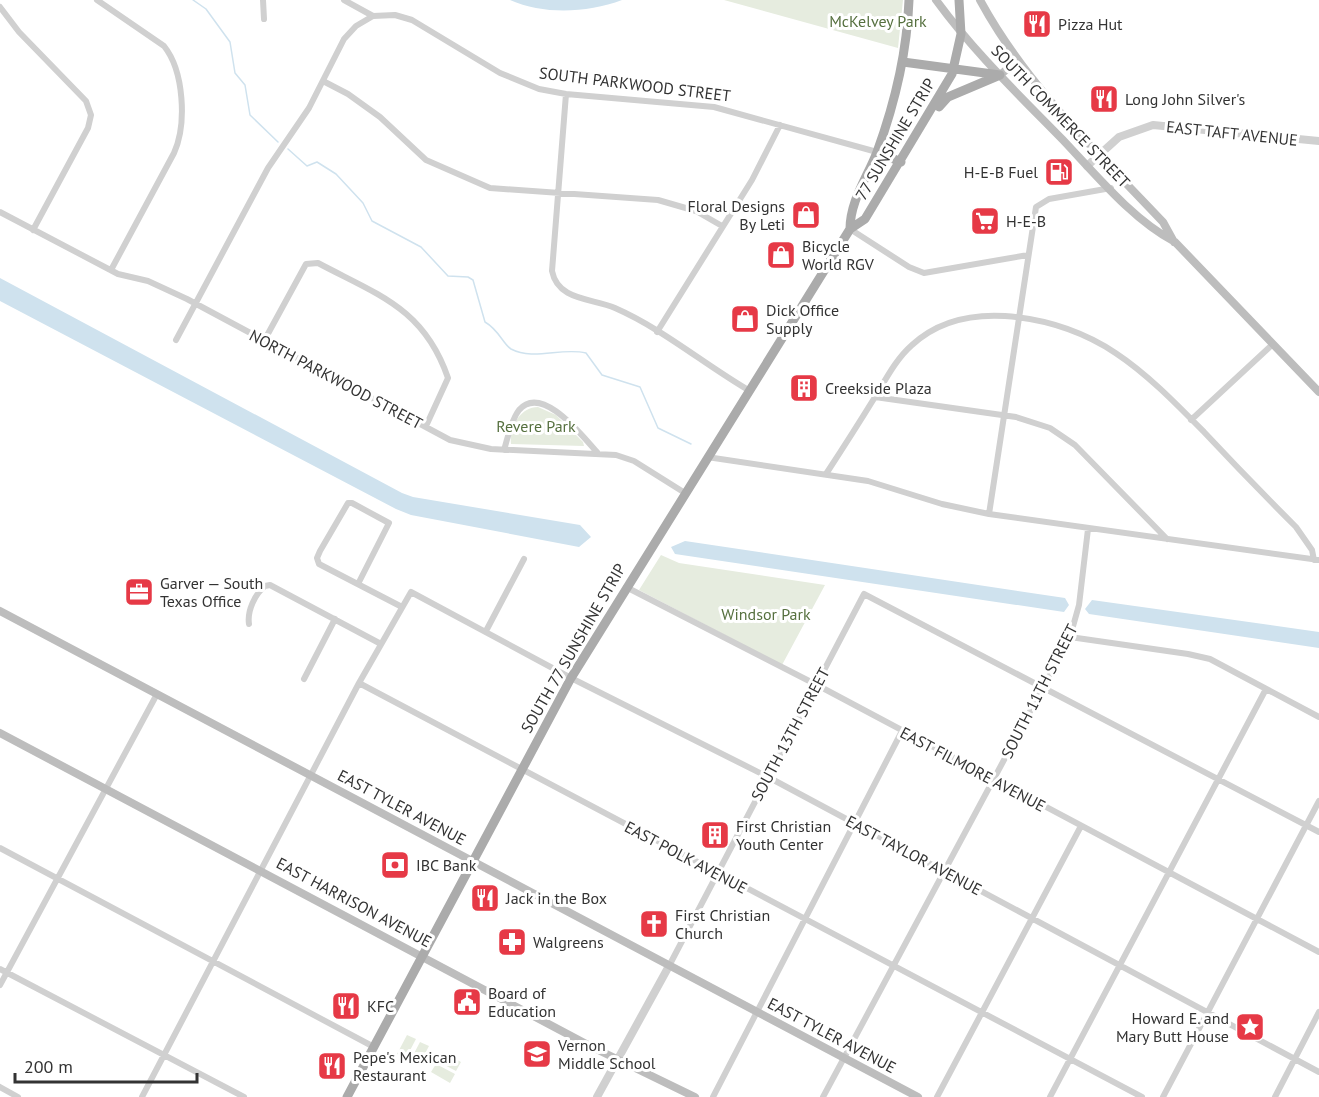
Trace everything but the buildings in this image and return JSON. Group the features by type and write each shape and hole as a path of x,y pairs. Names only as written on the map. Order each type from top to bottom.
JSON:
{"main road":[{"name":"77 SUNSHINE STRIP","path":"850,229 850,211 877,152 900,79 909,0"},
{"name":"SOUTH COMMERCE STREET","path":"936,0 961,34 1087,166 1153,230 1175,243"},
{"name":"77 SUNSHINE STRIP","path":"850,229 865,219 908,151 954,68 961,34 959,0"},
{"name":"SOUTH COMMERCE STREET","path":"980,0 1018,60 1099,154 1163,222 1175,243 1319,392"},
{"path":"908,151 944,100 999,75 1018,60"},
{"path":"903,62 999,75"},
{"path":"900,79 909,70 922,66"},
{"path":"936,66 944,87"},
{"name":"SOUTH PARKWOOD STREET","path":"877,152 901,162"},
{"name":"SOUTH 77 SUNSHINE STRIP","path":"347,1097 571,678 850,229"},
{"name":"EAST TYLER AVENUE","path":"0,610 309,776 918,1097"},
{"name":"EAST HARRISON AVENUE","path":"0,733 617,1059 695,1097"}],"street":[{"path":"97,0 164,46 170,53 183,114 182,136 111,270"},
{"path":"264,0 264,19"},
{"name":"SOUTH PARKWOOD STREET","path":"344,0 373,16 386,14 404,17 519,82 566,94 714,107 877,152"},
{"path":"0,7 19,32 86,100 91,115 88,128 33,230"},
{"path":"176,340 268,168 309,108 344,39 356,26 373,16"},
{"path":"323,81 348,94 380,117 426,160 458,176 490,188 674,203 696,211 722,226"},
{"path":"566,94 552,271 557,286 570,295 622,311 750,391"},
{"path":"657,332 752,180 780,125"},
{"name":"EAST TAFT AVENUE","path":"1087,166 1119,137 1151,126 1319,141"},
{"path":"989,514 1034,212 1039,203 1110,188"},
{"name":"NORTH PARKWOOD STREET","path":"0,212 111,270 148,281 195,304 460,443 504,450 597,452 634,461 685,493"},
{"path":"850,229 909,267 924,273 1028,255"},
{"path":"264,342 303,269 310,262 318,262 403,310 416,321 434,343 448,378 426,426"},
{"path":"826,474 911,345 935,329 972,316 1019,317 1053,325 1107,347 1157,383 1296,527 1317,560"},
{"path":"1191,420 1273,344"},
{"path":"875,397 1004,416 1041,424 1066,438 1168,539"},
{"path":"504,450 518,411 526,405 538,404 559,413 597,452"},
{"path":"707,457 875,482 942,504 989,514 1317,560"},
{"path":"142,1097 309,776 402,607 319,564 317,558 348,503 389,523 358,584"},
{"name":"SOUTH 11TH STREET","path":"824,1097 1045,688 1070,637 1079,605 1088,529"},
{"path":"486,631 524,559"},
{"path":"249,624 249,613 259,591 270,585 381,644"},
{"name":"EAST FILMORE AVENUE","path":"626,587 817,685 1319,952"},
{"name":"EAST TAYLOR AVENUE","path":"402,607 411,592 571,678 768,777 1319,1072"},
{"name":"SOUTH 13TH STREET","path":"597,1097 669,966 864,594 1045,688"},
{"path":"304,679 335,620"},
{"path":"1070,637 1210,659 1319,717"},
{"name":"EAST POLK AVENUE","path":"359,683 1142,1097"},
{"path":"1045,688 1319,832"},
{"path":"1050,1097 1266,689"},
{"path":"0,985 3,971 157,694"},
{"path":"713,1097 902,731"},
{"path":"1163,1097 1319,801"},
{"path":"937,1097 980,1011 1081,826"},
{"path":"0,848 213,959 374,1047"},
{"path":"3,971 244,1097"},
{"path":"1275,1097 1319,1012"},
{"path":"0,1088 18,1097"}],"green space":[{"name":"McKelvey Park","path":"724,0 903,0 898,48"},
{"name":"Revere Park","path":"538,407 556,415 583,442 584,446 511,444 514,425 521,414"},
{"name":"Windsor Park","path":"661,555 679,563 825,585 782,665 639,590"},
{"path":"407,1035 416,1039 406,1058 397,1054"},
{"path":"420,1042 429,1046 419,1065 410,1061"},
{"path":"442,1052 461,1062 456,1071 437,1061"},
{"path":"436,1064 455,1074 450,1083 431,1072"}],"water":[{"path":"510,0 622,0 595,8 551,10"},
{"path":"0,278 402,493 413,497 580,525 591,537 579,547 411,515 396,509 0,301"},
{"path":"685,541 1065,598 1069,605 1064,612 675,554 671,547"},
{"path":"1092,600 1319,632 1319,648 1089,614 1085,609"}],"waterway":[{"path":"193,0 206,9 230,42 235,73 245,85 250,115 278,142"},
{"path":"288,149 307,166 317,162 336,174 363,203 372,221 421,247 448,276 468,277 473,280 485,322 511,349 529,354 586,353 602,375 640,387 658,428 691,444"}],"place":[{"name":"Pizza Hut","path":"1037,24"},
{"name":"Long John Silver's","path":"1104,99"},
{"name":"H-E-B Fuel","path":"1059,172"},
{"name":"Floral Designs By Leti","path":"806,215"},
{"name":"H-E-B","path":"985,221"},
{"name":"Bicycle World RGV","path":"781,255"},
{"name":"Dick Office Supply","path":"745,319"},
{"name":"Creekside Plaza","path":"804,388"},
{"name":"Garver — South Texas Office","path":"139,592"},
{"name":"First Christian Youth Center","path":"715,835"},
{"name":"IBC Bank","path":"395,865"},
{"name":"Jack in the Box","path":"485,898"},
{"name":"First Christian Church","path":"654,924"},
{"name":"Walgreens","path":"512,942"},
{"name":"Board of Education","path":"467,1002"},
{"name":"KFC","path":"346,1006"},
{"name":"Howard E. and Mary Butt House","path":"1250,1027"},
{"name":"Vernon Middle School","path":"537,1054"},
{"name":"Pepe's Mexican Restaurant","path":"332,1066"}]}
